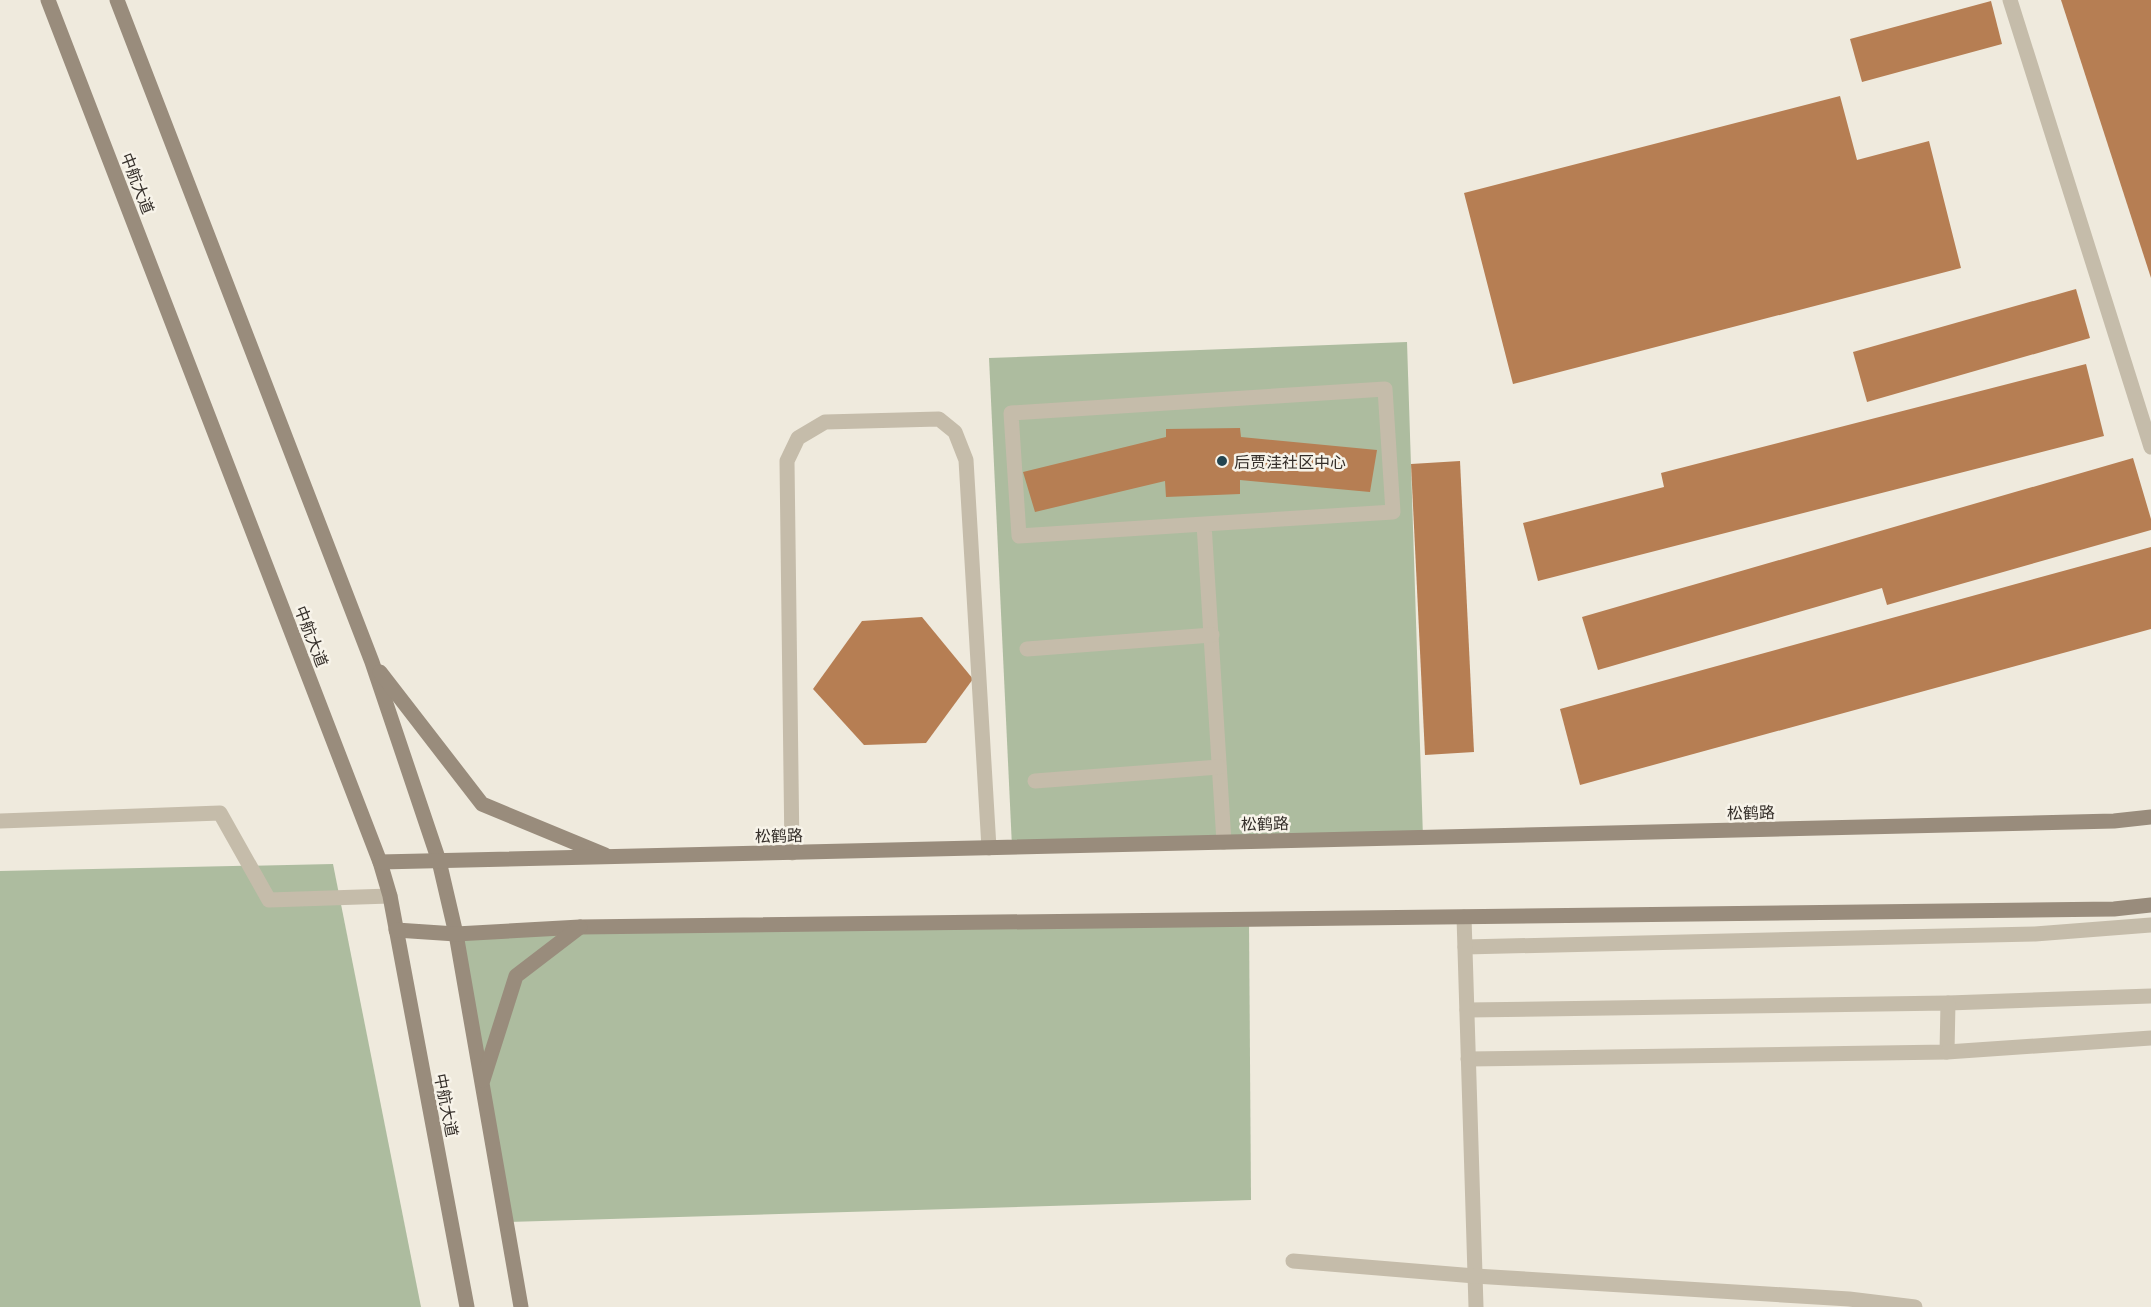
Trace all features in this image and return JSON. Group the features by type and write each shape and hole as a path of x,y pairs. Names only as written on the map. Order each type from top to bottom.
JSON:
{"main road":[{"name":"中航大道","path":"48,0 380,862 390,896 467,1307"},
{"path":"117,0 372,662 439,861 456,933 521,1307"},
{"path":"372,662 482,804 611,857"},
{"name":"松鹤路","path":"380,862 2114,821 2151,817"},
{"path":"396,930 456,933 580,927 2114,909 2151,905"},
{"path":"482,1083 516,976 580,927"}],"street":[{"path":"2010,0 2151,447"},
{"path":"1385,389 1393,512 1204,524 1019,536 1011,413 1385,389"},
{"path":"792,853 787,460 798,438 825,422 848,421 939,419 955,432 966,460 989,848"},
{"path":"1204,524 1224,842"},
{"path":"1027,649 1212,635"},
{"path":"1035,781 1219,767"},
{"path":"0,821 220,813 270,900 390,896"},
{"path":"1464,917 1476,1307"},
{"path":"1465,947 2035,934 2151,925"},
{"path":"1467,1010 1948,1003 2151,996"},
{"path":"1947,1052 1948,1003"},
{"path":"1468,1059 1947,1052 2151,1038"},
{"path":"1293,1261 1475,1276 1849,1299 1915,1307"}],"green space":[{"path":"1407,342 1423,838 1012,847 989,358"},
{"path":"333,864 421,1307 0,1307 0,871"},
{"path":"1249,920 1251,1200 506,1222 456,934"}],"building":[{"path":"2061,0 2151,0 2151,278"},
{"path":"1991,1 2002,44 1862,82 1850,39"},
{"path":"1840,96 1857,160 1929,141 1961,268 1513,384 1464,193"},
{"path":"2076,289 2090,338 1867,402 1853,352"},
{"path":"2086,364 2104,436 1538,581 1523,523 1664,487 1661,473"},
{"name":"后贾洼社区中心","path":"1240,428 1241,437 1377,450 1370,492 1240,480 1240,494 1166,497 1165,481 1035,512 1023,472 1166,437 1166,429"},
{"path":"2133,458 2151,519 2151,530 1887,605 1882,588 1598,670 1582,617"},
{"path":"1460,461 1474,752 1425,755 1411,464"},
{"path":"2151,547 2151,629 1580,785 1560,709"},
{"path":"922,617 973,679 926,743 864,745 813,689 862,621"}],"place":[{"name":"后贾洼社区中心","path":"1222,461"}]}
